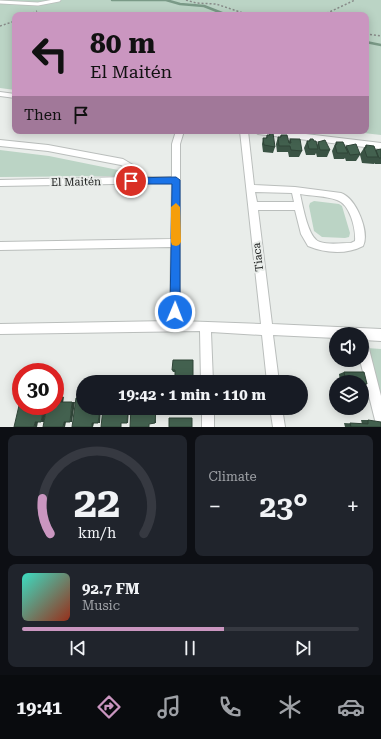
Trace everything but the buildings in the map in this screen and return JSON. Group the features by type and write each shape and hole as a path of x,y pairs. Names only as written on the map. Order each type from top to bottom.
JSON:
{"street":[{"path":"0,94 12,96"},
{"path":"175,326 176,180 177,139 179,134"},
{"name":"Tiaca","path":"244,134 272,375"},
{"path":"283,134 381,146"},
{"path":"0,143 48,148 126,163 130,167 131,181"},
{"name":"El Maitén","path":"0,183 176,180"},
{"path":"250,188 295,190 341,197 347,201 352,208 361,236 360,243 352,246 320,247 311,243 306,234 295,190"},
{"path":"252,206 299,206"},
{"path":"0,246 176,243"},
{"path":"205,326 207,375"},
{"path":"0,330 205,326 329,332"},
{"path":"369,334 381,335"},
{"path":"368,367 381,420"},
{"path":"208,415 208,427"},
{"path":"277,415 279,427"}],"lane":[{"path":"0,2 20,4 54,2 59,0"}],"path":[{"path":"186,0 196,3 216,4 240,12"},
{"path":"329,12 355,0"},
{"path":"0,26 12,22"},
{"path":"369,34 381,36"}],"green space":[{"path":"0,0 381,0 381,135 369,134 369,12 12,12 12,90 0,88"},
{"path":"0,150 49,156 123,171 123,176 0,177"},
{"path":"314,201 339,204 342,206 350,233 349,237 322,237 314,231 309,206 310,203"},
{"path":"369,348 381,349 381,403 369,356"}],"waterway":[{"path":"112,0 166,0 180,4 204,6 219,12"},
{"path":"369,43 381,45"}],"slow traffic":[{"path":"176,207 176,242"}],"route":[{"path":"131,181 176,180 175,312"}]}
